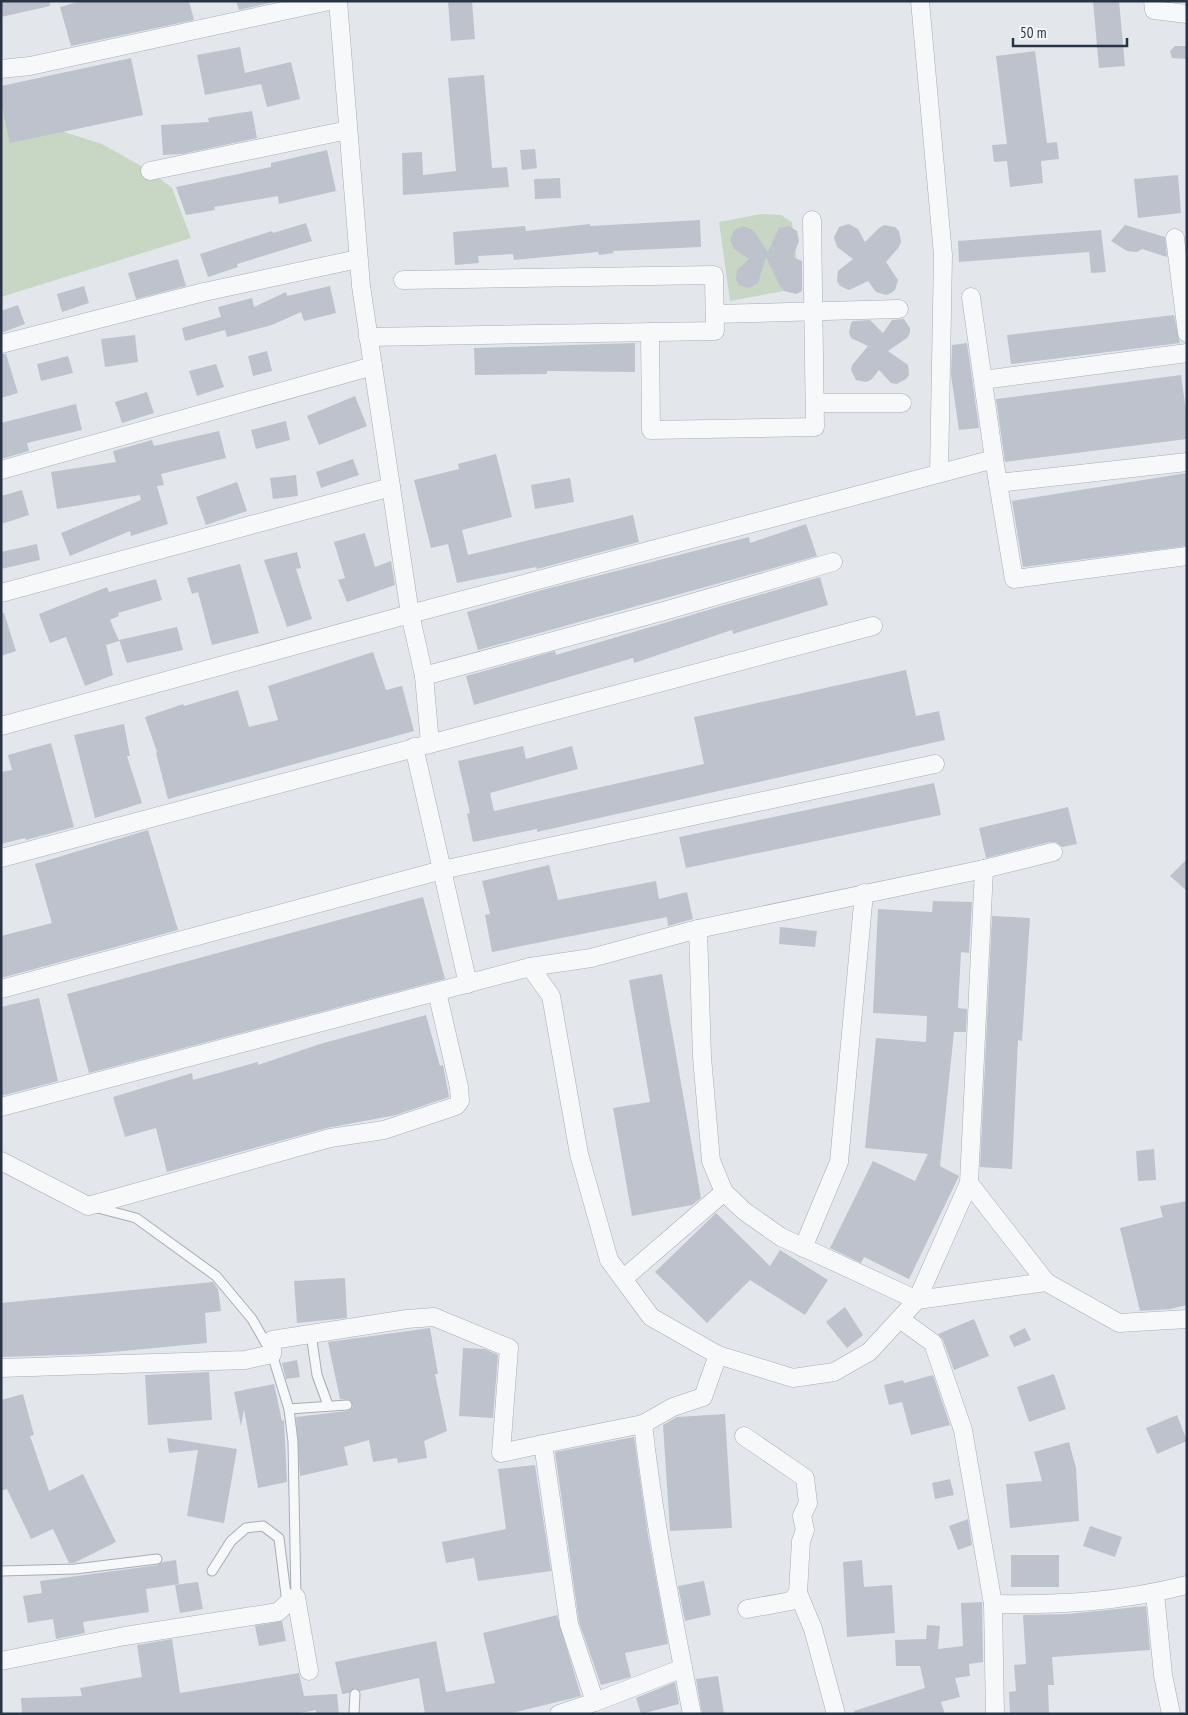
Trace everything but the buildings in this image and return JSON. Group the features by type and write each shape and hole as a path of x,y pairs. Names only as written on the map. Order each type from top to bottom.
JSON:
{"street":[{"path":"1,69 30,66 329,1"},
{"path":"338,1 358,259 368,337 410,614 424,676 422,745 442,870 468,984"},
{"path":"920,1 943,255 939,473"},
{"path":"1153,1 1154,10 1187,14"},
{"path":"150,171 348,130"},
{"path":"650,332 651,430 815,427 812,220"},
{"path":"1175,238 1187,333"},
{"path":"1,344 204,292 358,259"},
{"path":"368,337 715,331 714,275 403,280"},
{"path":"971,297 994,459 1014,579 1187,556"},
{"path":"715,314 899,309"},
{"path":"983,380 1187,353"},
{"path":"1,470 373,366"},
{"path":"815,403 902,403"},
{"path":"1,726 410,614 994,459"},
{"path":"998,483 1187,462"},
{"path":"1,593 391,487"},
{"path":"424,676 664,611 833,562"},
{"path":"1,858 872,626"},
{"path":"1,989 442,870 935,764"},
{"path":"1,1106 530,967 592,958 698,929 984,869 1053,852"},
{"path":"530,967 551,996 578,1154 609,1260 651,1317 718,1355 793,1378 834,1372 869,1352 917,1300 969,1183 984,869"},
{"path":"803,1248 839,1162 864,893"},
{"path":"698,929 702,1057 711,1161 724,1192 744,1211 781,1237 917,1300 1046,1282"},
{"path":"1,1161 88,1206 330,1138 384,1130 456,1106 460,1101 460,1087 437,992"},
{"path":"969,1183 1046,1282 1120,1323 1187,1319"},
{"path":"623,1279 724,1192"},
{"path":"1,1368 245,1360 272,1354 272,1340 407,1319 434,1317 509,1348 501,1453 643,1424 674,1407 703,1397 718,1355"},
{"path":"900,1319 933,1343 963,1430 993,1604 995,1714"},
{"path":"643,1424 651,1497 692,1714"},
{"path":"744,1436 805,1478 808,1503 802,1516 805,1530 801,1541 798,1593 813,1629 836,1714"},
{"path":"544,1444 569,1624 595,1702"},
{"path":"993,1604 1060,1605 1155,1593 1187,1585"},
{"path":"747,1609 791,1602 798,1593"},
{"path":"1155,1593 1163,1675 1171,1714"},
{"path":"1,1661 125,1636 278,1612 292,1600 309,1671"},
{"path":"561,1713 683,1668"}],"lane":[{"path":"88,1206 136,1218 216,1276 252,1319 272,1354 289,1409 293,1442 292,1600"},
{"path":"311,1334 317,1375 328,1405"},
{"path":"289,1409 347,1405"},
{"path":"212,1571 231,1541 246,1528 263,1526 279,1538 292,1600"},
{"path":"1,1571 75,1569 157,1559"},
{"path":"354,1714 355,1694"}],"green space":[{"path":"1,110 17,117 102,144 150,171 172,188 191,238 1,297"},
{"path":"761,214 781,215 792,222 800,288 730,301 719,222"}]}
